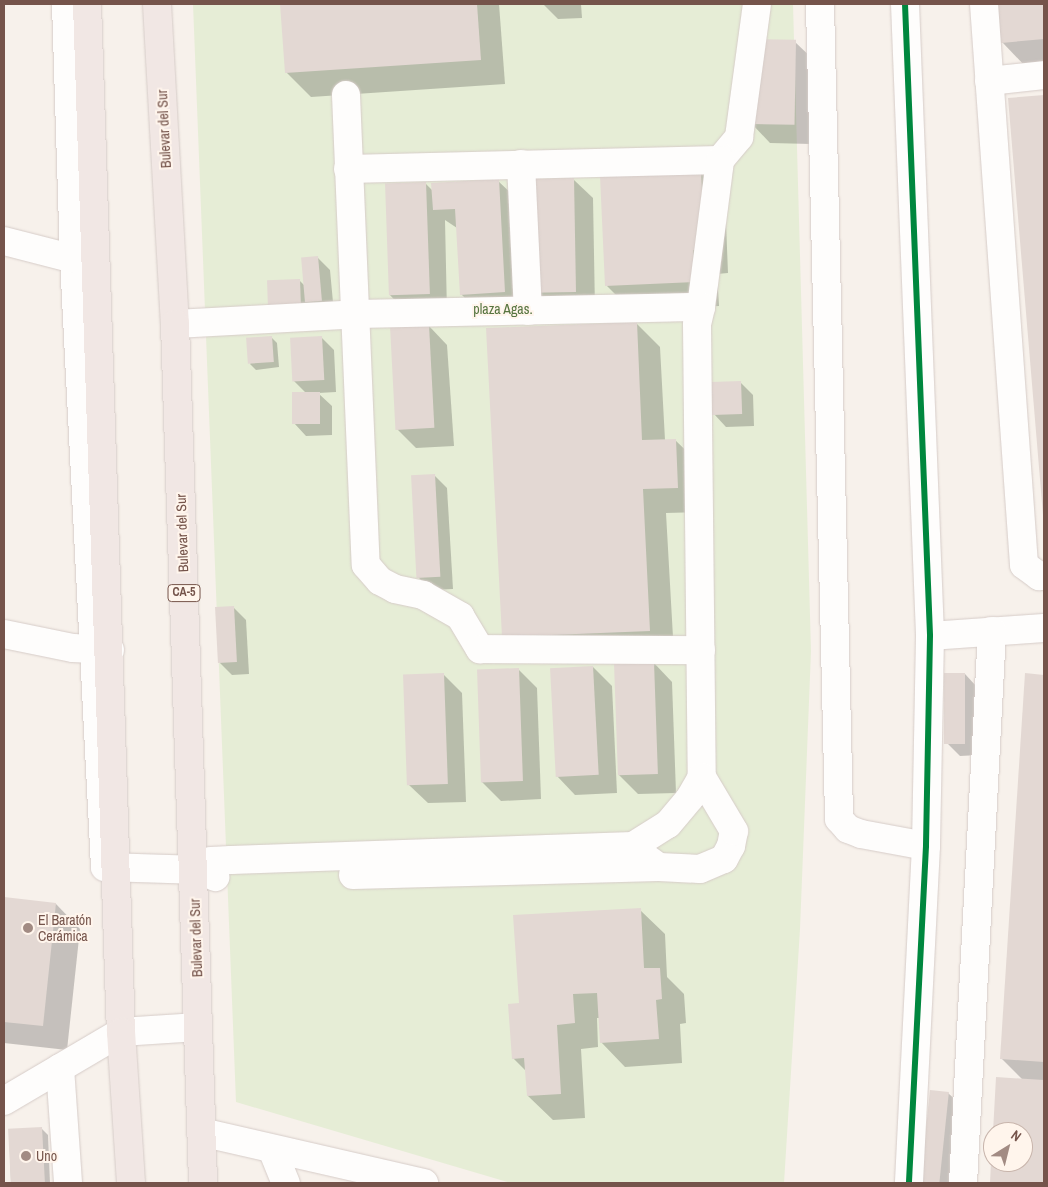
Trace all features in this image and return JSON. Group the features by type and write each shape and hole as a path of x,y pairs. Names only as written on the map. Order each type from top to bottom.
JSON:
{"highway":[{"path":"87,4 85,259 101,650 118,869 121,1032 131,1183"},
{"name":"Bulevar del Sur","path":"157,4 175,324 197,870 198,1027 203,1183"}],"street":[{"path":"4,241 85,259 66,4"},
{"path":"197,870 211,861 633,846 668,824 690,798 702,777 697,334 720,160 739,137 757,4"},
{"path":"820,4 839,819 848,829 861,834 926,846"},
{"path":"905,4 930,636 926,846 909,1183"},
{"path":"984,4 1024,565 1039,576 1044,576"},
{"path":"990,81 1044,75"},
{"path":"346,95 348,169 357,314 366,565 380,581 395,589 423,595 460,616 480,649 701,650"},
{"path":"348,169 720,160"},
{"path":"521,164 528,311"},
{"path":"175,324 357,314 701,307"},
{"path":"930,636 1044,628"},
{"path":"963,1183 992,631"},
{"path":"4,634 101,650"},
{"path":"118,869 197,870 211,876 232,877 659,867 700,869 724,859 731,846 734,831 702,777"},
{"path":"633,846 659,867"},
{"path":"4,1101 121,1032 198,1027"},
{"path":"60,1068 68,1183"},
{"path":"201,1132 424,1183"},
{"path":"272,1149 286,1183"}],"green space":[{"name":"plaza Agas.","path":"193,4 793,4 811,651 800,929 784,1183 511,1183 236,1102"}],"building":[{"path":"280,4 477,4 481,60 285,73"},
{"path":"997,4 1044,4 1044,39 1001,43"},
{"path":"753,39 796,40 795,125 752,124"},
{"path":"1044,95 1044,515 1043,515 1008,98"},
{"path":"701,172 705,249 693,250 695,282 605,286 600,176"},
{"path":"574,178 576,292 533,293 531,179"},
{"path":"499,179 505,292 460,295 455,209 433,210 431,183"},
{"path":"426,182 430,294 389,295 385,183"},
{"path":"318,256 322,301 305,302 301,257"},
{"path":"300,279 301,307 268,308 267,280"},
{"path":"637,322 642,440 676,439 678,488 643,489 650,631 502,637 486,328"},
{"path":"429,325 434,428 395,430 390,327"},
{"path":"272,336 274,362 248,364 246,338"},
{"path":"322,336 324,380 292,382 290,338"},
{"path":"741,381 742,414 712,415 711,382"},
{"path":"292,392 320,392 320,424 292,424"},
{"path":"435,474 440,577 416,578 411,475"},
{"path":"234,606 237,662 218,663 215,607"},
{"path":"654,662 658,774 618,775 614,663"},
{"path":"593,666 599,775 556,777 550,668"},
{"path":"519,668 523,781 481,782 477,669"},
{"path":"444,673 448,784 407,785 403,674"},
{"path":"944,673 965,673 965,744 944,744"},
{"path":"1025,673 1044,675 1044,1062 1000,1059"},
{"path":"4,897 56,903 43,1026 4,1022"},
{"path":"641,908 644,968 660,968 662,999 656,1000 659,1039 600,1043 597,993 573,994 575,1023 557,1025 561,1094 527,1096 524,1058 512,1059 508,1004 519,1003 513,915"},
{"path":"996,1077 1044,1080 1044,1183 990,1183 991,1172 1033,1172 1033,1122 994,1122"},
{"path":"930,1090 949,1092 939,1183 920,1182"},
{"name":"Uno","path":"42,1127 45,1183 11,1183 8,1129"}],"cycle path":[{"path":"905,4 930,636 926,846 909,1183"}],"place":[{"name":"El Baratón Cerámica","path":"28,928"},
{"name":"Uno","path":"26,1156"}]}
